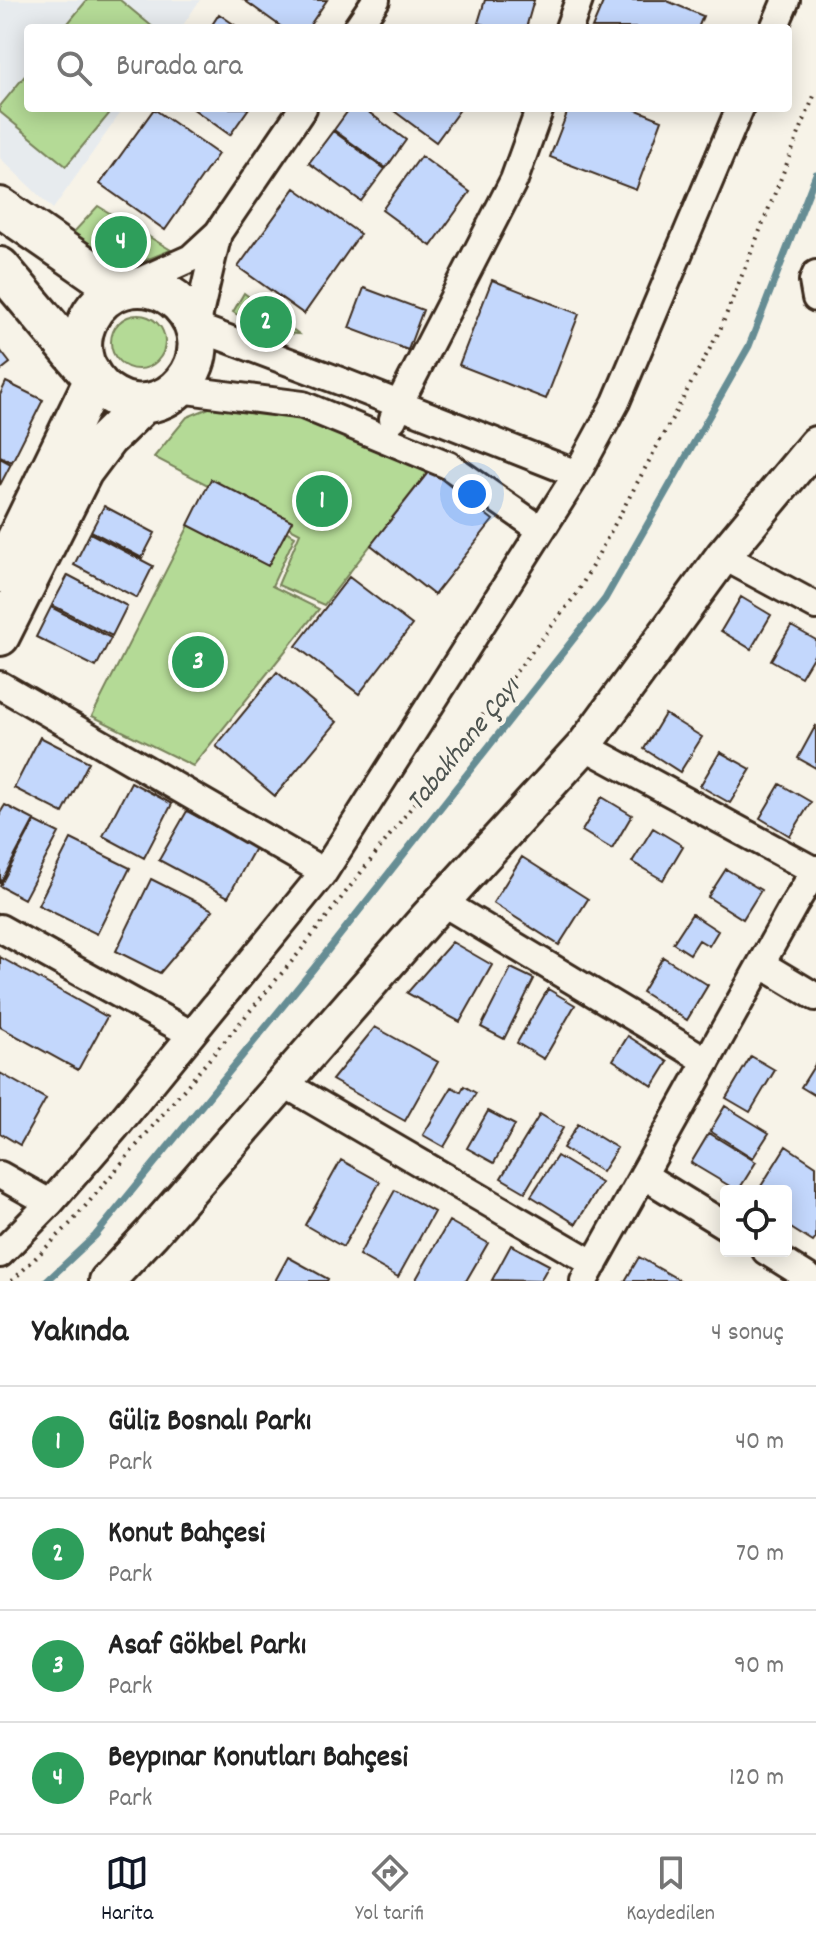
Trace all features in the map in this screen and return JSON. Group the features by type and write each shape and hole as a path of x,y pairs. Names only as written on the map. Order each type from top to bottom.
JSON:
{"main road":[{"path":"0,207 120,290"},
{"path":"0,267 94,379 107,393 125,401 144,403 162,399 179,389 190,376 199,344 196,327 187,311 174,297 157,289 139,287 120,290 105,298 92,312 82,345 85,363 94,379"},
{"path":"0,573 94,379"},
{"path":"0,636 83,471 107,439 144,403"}],"street":[{"path":"360,24 376,0"},
{"path":"570,24 579,0"},
{"path":"120,290 191,258 218,233 300,112"},
{"path":"386,439 399,404 514,180 539,112"},
{"path":"0,1254 50,1203 324,872 577,474 616,402 738,112"},
{"path":"218,233 196,327 577,474"},
{"path":"816,274 813,281 816,298"},
{"path":"179,389 303,405 448,465 540,529"},
{"path":"107,1281 584,746 723,556 816,444"},
{"path":"723,556 816,606"},
{"path":"0,685 324,872"},
{"path":"283,1083 589,1273 815,870 584,746"},
{"path":"442,902 707,1061"},
{"path":"0,928 191,1034"},
{"path":"761,964 816,997"},
{"path":"0,1175 50,1203"},
{"path":"643,1175 720,1222"},
{"path":"776,1257 814,1281"}],"shaded area":[{"path":"0,0 200,0 184,24 24,24 24,112 121,112 53,209 0,158"}],"green space":[{"path":"87,0 120,0 149,24 67,24"},
{"path":"24,77 24,112 111,112 66,166 0,112 0,106"},
{"path":"98,206 171,250 136,264 103,256 72,234"},
{"path":"244,293 299,334 264,332 233,312"},
{"path":"138,315 157,323 165,342 157,361 138,369 119,361 111,342 119,323"},
{"path":"231,399 300,412 430,469 324,605 278,585 300,533 154,457 187,417"},
{"path":"207,490 295,536 272,586 319,609 193,766 92,716"}],"building":[{"path":"244,0 327,0 311,24 277,24"},
{"path":"485,0 534,0 527,24 478,23"},
{"path":"604,0 665,0 703,16 700,24 594,24"},
{"path":"219,14 233,24 213,24"},
{"path":"152,112 158,112 218,154 165,230 100,184"},
{"path":"198,112 246,112 230,135"},
{"path":"347,112 368,112 406,140 386,168 334,130"},
{"path":"395,112 458,112 436,142"},
{"path":"567,112 642,112 662,120 636,190 550,157"},
{"path":"333,131 385,169 361,201 309,163"},
{"path":"421,156 470,192 431,246 382,210"},
{"path":"295,188 360,234 304,314 238,267"},
{"path":"492,280 579,314 546,399 459,365"},
{"path":"364,288 423,310 408,350 349,328"},
{"path":"0,350 10,363 0,371"},
{"path":"6,382 43,400 12,462 0,456 0,395"},
{"path":"0,458 11,464 0,485"},
{"path":"430,470 493,520 434,595 371,545"},
{"path":"211,479 292,521 268,566 188,525"},
{"path":"104,506 155,533 142,558 91,531"},
{"path":"90,533 153,566 137,598 74,565"},
{"path":"68,575 127,606 112,636 52,605"},
{"path":"349,577 412,625 359,694 296,646"},
{"path":"741,597 771,615 751,649 721,631"},
{"path":"51,607 111,638 96,667 36,637"},
{"path":"791,626 816,640 816,652 801,677 771,660"},
{"path":"277,672 337,722 275,796 216,746"},
{"path":"665,714 702,737 680,772 644,749"},
{"path":"816,725 816,768 798,758"},
{"path":"40,737 89,762 63,813 14,788"},
{"path":"720,752 751,769 730,803 700,786"},
{"path":"131,782 172,804 144,858 103,836"},
{"path":"780,784 811,802 790,836 760,818"},
{"path":"602,797 632,815 612,849 582,831"},
{"path":"5,805 34,820 0,884 0,813"},
{"path":"187,811 255,848 228,897 159,860"},
{"path":"35,821 59,833 24,899 0,886"},
{"path":"653,828 683,846 663,880 632,862"},
{"path":"71,839 130,868 97,934 38,905"},
{"path":"522,857 588,899 559,945 493,903"},
{"path":"726,869 761,890 743,919 708,897"},
{"path":"151,879 213,910 160,973 116,951"},
{"path":"692,914 718,931 709,946 699,940 690,954 673,943"},
{"path":"452,942 492,965 460,1022 407,993"},
{"path":"0,957 107,1017 78,1070 0,1027"},
{"path":"663,957 708,985 687,1020 642,992"},
{"path":"511,968 534,979 504,1039 481,1027"},
{"path":"548,989 575,1005 544,1059 517,1043"},
{"path":"375,1027 438,1062 405,1121 332,1080"},
{"path":"628,1036 668,1062 653,1086 613,1060"},
{"path":"751,1056 775,1070 750,1112 726,1098"},
{"path":"816,1063 816,1096 801,1087"},
{"path":"0,1073 46,1099 20,1145 0,1133"},
{"path":"464,1086 476,1093 444,1147 423,1135 452,1087 461,1092"},
{"path":"725,1106 769,1133 753,1158 710,1131"},
{"path":"488,1111 515,1125 494,1163 467,1148"},
{"path":"540,1114 563,1128 525,1192 501,1178"},
{"path":"578,1124 617,1148 602,1172 563,1148"},
{"path":"709,1133 756,1162 742,1185 728,1185 691,1163"},
{"path":"786,1146 816,1166 816,1238 813,1242 792,1229 792,1185 762,1185"},
{"path":"557,1156 601,1183 576,1224 531,1196"},
{"path":"341,1160 380,1182 343,1247 305,1225"},
{"path":"395,1190 434,1212 398,1277 359,1255"},
{"path":"449,1221 488,1243 466,1281 415,1281"},
{"path":"511,1245 549,1265 540,1281 492,1280"},
{"path":"288,1257 328,1279 327,1281 275,1281"},
{"path":"639,1257 681,1281 625,1281"}],"waterway":[{"name":"Tabakhane Çayı","path":"47,1281 95,1236 314,968 605,599 749,346 816,174"}],"place":[{"name":"Beypınar Konutları Bahçesi","path":"121,242"},
{"name":"Konut Bahçesi","path":"266,322"},
{"name":"Güliz Bosnalı Parkı","path":"322,501"},
{"name":"Asaf Gökbel Parkı","path":"198,662"}]}
